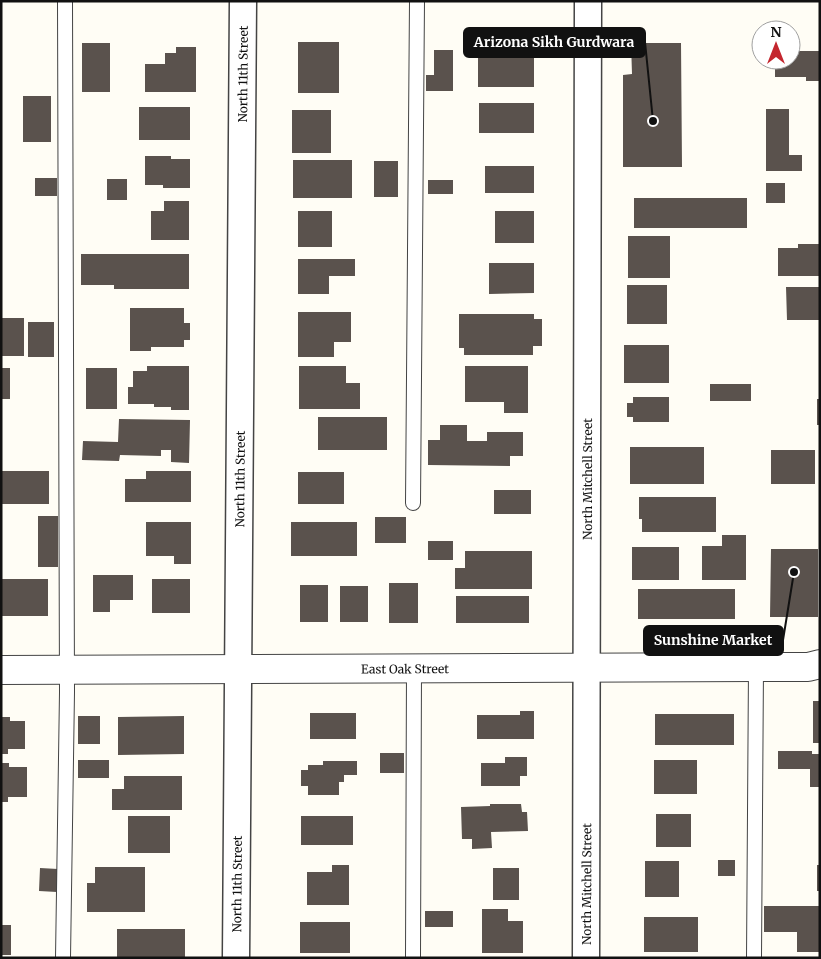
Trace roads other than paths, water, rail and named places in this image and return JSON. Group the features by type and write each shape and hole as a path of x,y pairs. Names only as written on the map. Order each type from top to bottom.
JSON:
{"street":[{"name":"North 11th Street","path":"236,958 243,1"},
{"name":"North Mitchell Street","path":"586,958 588,1"},
{"name":"East Oak Street","path":"1,670 816,667"}],"lane":[{"path":"63,958 67,670 65,1"},
{"path":"413,503 418,1"},
{"path":"754,958 756,667"},
{"path":"413,958 414,669"}],"place":[{"name":"Arizona Sikh Gurdwara","path":"653,121"},
{"name":"Sunshine Market","path":"794,572"}]}
